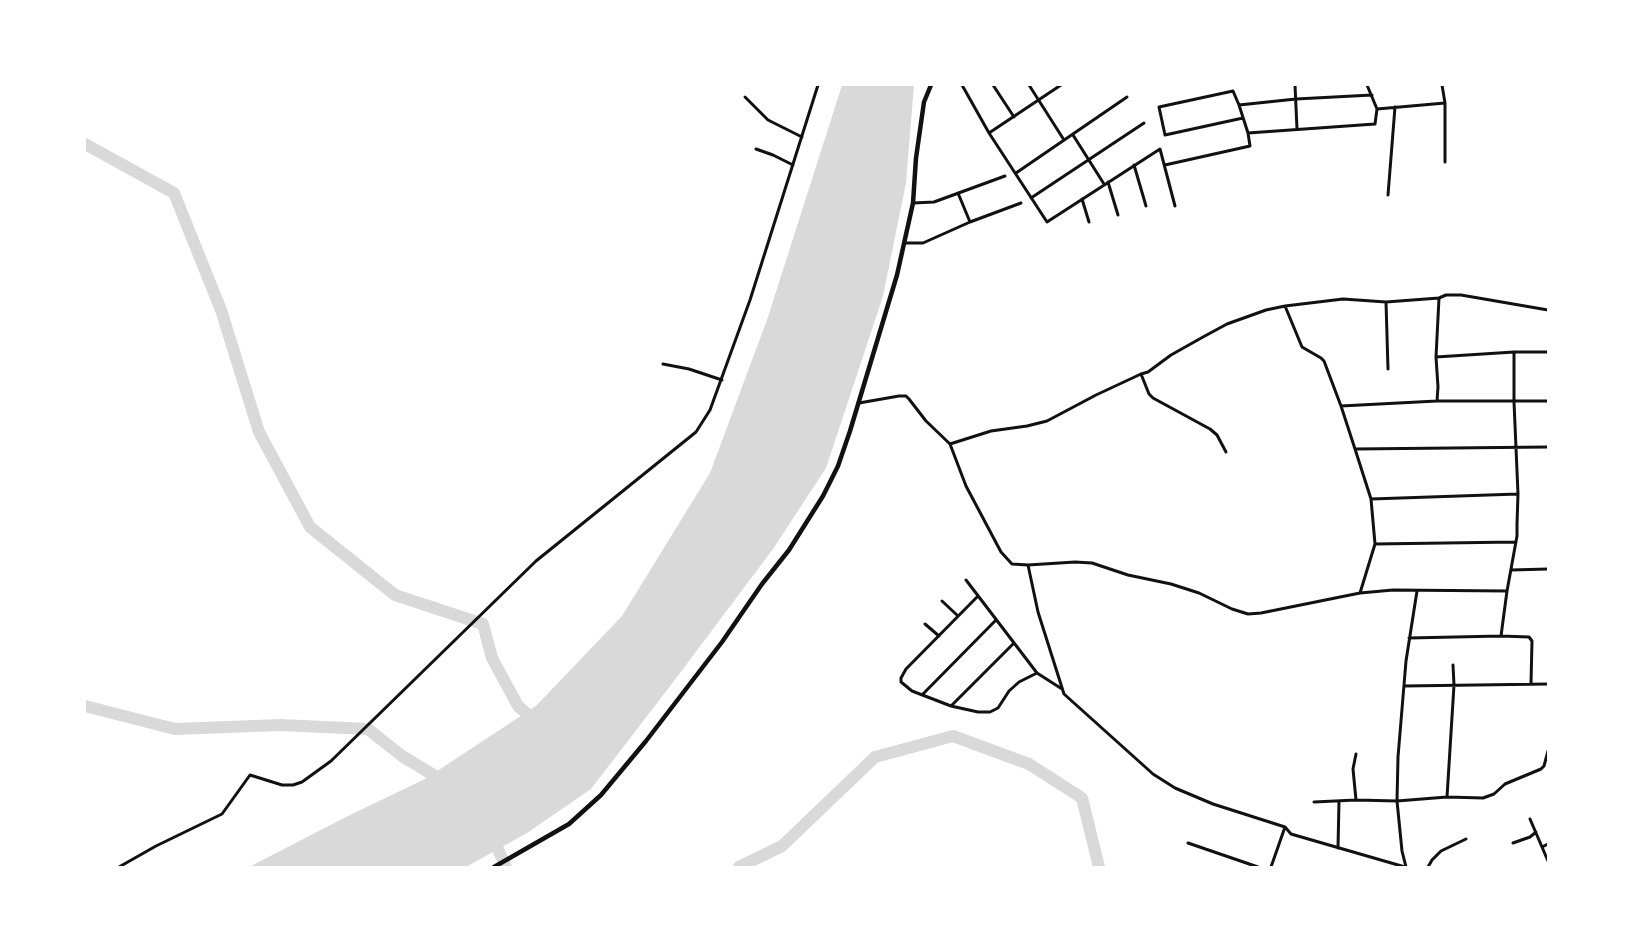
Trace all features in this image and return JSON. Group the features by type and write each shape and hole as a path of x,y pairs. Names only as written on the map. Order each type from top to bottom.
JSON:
{"street":[{"path":"119,867 156,846 222,814 250,775 282,785 293,786 331,761 536,561 696,432 710,410 722,380 764,259 818,85"},
{"path":"494,867 569,824 596,800 696,677 762,584 789,550 823,496 838,466 898,275 913,203 916,158 924,102 931,85"},
{"path":"962,85 989,133 1047,222 1160,148 1175,206"},
{"path":"994,85 1014,117"},
{"path":"1030,85 1064,140"},
{"path":"989,133 1061,85"},
{"path":"1296,85 1298,129"},
{"path":"1248,133 1375,124 1377,109 1367,85"},
{"path":"1442,85 1445,103 1445,162"},
{"path":"1165,165 1250,146 1248,133 1239,105 1233,91 1158,108 1165,135 1243,118"},
{"path":"1239,105 1296,99 1372,95"},
{"path":"745,96 768,120 802,137"},
{"path":"1016,172 1128,97"},
{"path":"1377,109 1445,103"},
{"path":"1388,195 1395,107"},
{"path":"1031,198 1144,123"},
{"path":"1072,135 1106,183 1118,215"},
{"path":"756,149 793,165"},
{"path":"1134,165 1146,206"},
{"path":"913,203 928,204 1005,176"},
{"path":"958,193 970,222"},
{"path":"1082,199 1089,222"},
{"path":"905,242 923,243 970,222 1021,203"},
{"path":"950,444 991,431 1027,426 1046,421 1096,395 1148,372 1171,355 1227,324 1266,310 1344,299 1386,302 1439,298 1453,294 1548,310"},
{"path":"1437,401 1436,357 1439,298"},
{"path":"1386,302 1388,369"},
{"path":"1285,306 1302,347 1324,361 1341,406 1371,499 1374,544 1360,593"},
{"path":"1436,357 1514,352 1548,352"},
{"path":"1501,636 1515,542 1518,494 1515,447 1514,352"},
{"path":"662,364 689,369 722,380"},
{"path":"1141,374 1149,394 1153,398 1210,429 1217,435 1226,452"},
{"path":"859,403 906,396 926,421 950,444 966,486 1000,552 1012,564 1092,563 1128,575 1199,593 1232,609 1248,614 1279,610 1360,593 1393,590 1507,591"},
{"path":"1341,406 1437,401 1548,401"},
{"path":"1355,449 1548,447"},
{"path":"1371,499 1518,494"},
{"path":"1374,544 1515,542"},
{"path":"1028,565 1038,612 1062,690"},
{"path":"1511,570 1548,569"},
{"path":"966,580 1037,673 1062,690 1074,704 1163,782 1213,804 1284,827 1291,834 1393,865 1406,867 1402,851 1397,801 1398,757 1409,638 1417,591"},
{"path":"978,596 906,669 901,682 922,695 951,706 978,712 990,712 998,708 1009,691 1019,682 1037,673"},
{"path":"942,601 958,616"},
{"path":"922,695 996,620"},
{"path":"925,624 939,636"},
{"path":"1409,638 1501,636 1531,638 1531,684"},
{"path":"951,706 1014,643"},
{"path":"1447,798 1454,685 1453,665"},
{"path":"1404,686 1548,684"},
{"path":"1314,802 1489,797 1505,784 1541,770 1548,751"},
{"path":"1356,754 1353,769 1356,800"},
{"path":"1338,848 1339,800"},
{"path":"1530,819 1548,861"},
{"path":"1271,867 1284,827"},
{"path":"1513,843 1530,837 1536,832"},
{"path":"1428,867 1441,851 1466,839"},
{"path":"1188,843 1258,867"},
{"path":"1542,847 1548,844"}],"shaded area":[{"path":"842,85 914,85 906,183 883,296 826,468 773,549 677,677 591,789 527,833 466,867 249,867 425,779 536,706 622,616 710,473 768,317"}],"waterway":[{"path":"85,144 174,193 221,310 259,432 310,527 395,595 483,624 492,658 518,706 539,724"},
{"path":"85,706 175,729 280,725 368,729 402,756 445,782"},
{"path":"739,867 782,846 875,757 953,736 1029,764 1082,798 1099,867"},
{"path":"491,834 506,867"}]}
